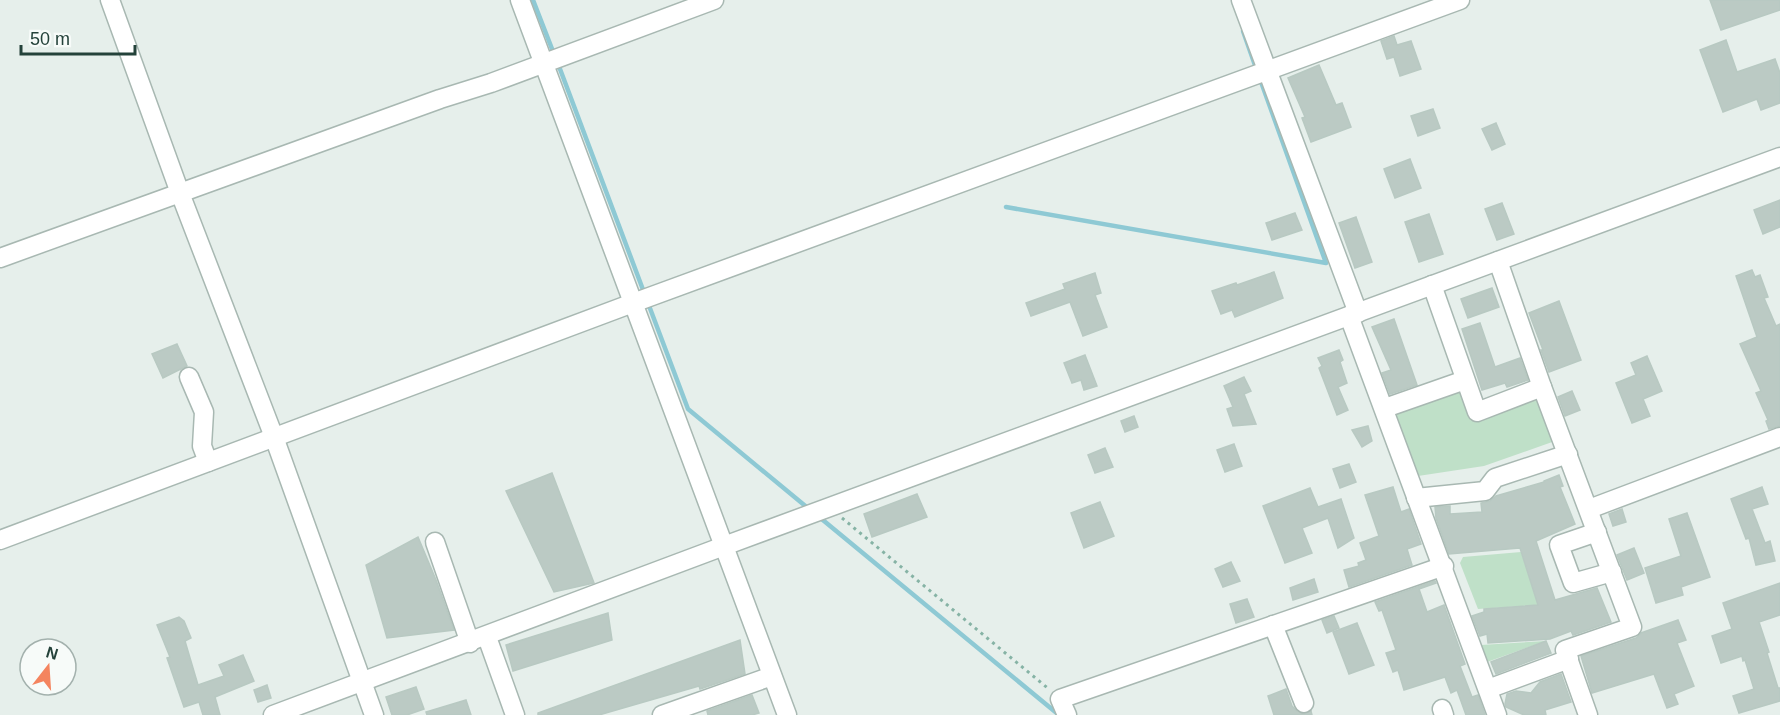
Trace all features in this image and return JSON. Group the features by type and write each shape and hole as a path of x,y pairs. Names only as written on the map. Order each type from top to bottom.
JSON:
{"street":[{"path":"110,0 180,193 274,437 374,715"},
{"path":"520,0 786,715"},
{"path":"0,258 544,64 714,0"},
{"path":"1241,0 1354,314 1416,498 1444,566 1497,715"},
{"path":"0,540 633,303 1460,0"},
{"path":"273,715 479,640 724,546 1780,157"},
{"path":"1498,261 1542,387 1632,627 1565,650 1588,715"},
{"path":"1432,285 1477,412 1542,387"},
{"path":"189,377 204,412 202,446 208,462"},
{"path":"1384,408 1465,380"},
{"path":"1589,509 1780,437"},
{"path":"1416,498 1485,491 1495,478 1568,454"},
{"path":"1597,532 1559,545 1573,583 1612,572"},
{"path":"435,542 515,715"},
{"path":"1064,707 1274,625 1444,566"},
{"path":"1274,625 1304,703"},
{"path":"1488,689 1569,659"},
{"path":"662,715 695,709 772,676"}],"path":[{"path":"829,508 1064,707"}],"green space":[{"path":"1456,389 1463,391 1473,417 1532,397 1541,402 1555,441 1484,466 1418,476 1396,415 1399,409"},
{"path":"1521,552 1538,605 1478,609 1460,563 1463,557"},
{"path":"1546,641 1487,662 1481,645"}],"building":[{"path":"1710,0 1780,0 1780,10 1721,30"},
{"path":"1394,36 1397,45 1411,41 1421,69 1400,76 1394,57 1387,59 1381,41"},
{"path":"1726,40 1737,72 1775,59 1780,73 1780,103 1761,110 1757,99 1723,112 1700,50"},
{"path":"1319,65 1336,105 1342,103 1351,127 1311,142 1302,118 1305,117 1288,78"},
{"path":"1433,109 1440,128 1418,136 1411,116"},
{"path":"1496,123 1505,144 1492,150 1482,129"},
{"path":"1410,159 1421,188 1395,198 1384,169"},
{"path":"1780,200 1780,227 1763,234 1754,210"},
{"path":"1502,203 1514,234 1497,240 1485,209"},
{"path":"1295,213 1302,230 1272,240 1266,223"},
{"path":"1429,214 1443,254 1419,262 1405,222"},
{"path":"1356,217 1372,262 1355,268 1339,223"},
{"path":"1752,270 1755,277 1760,275 1768,297 1764,298 1776,326 1780,324 1780,426 1769,429 1766,421 1768,420 1756,393 1761,391 1740,344 1757,337 1736,276"},
{"path":"1274,272 1283,298 1235,317 1232,310 1221,314 1212,291"},
{"path":"1095,273 1101,293 1095,295 1107,327 1083,336 1070,302 1031,316 1026,303 1065,289 1063,284"},
{"path":"1492,288 1499,307 1468,318 1461,299"},
{"path":"1559,301 1581,360 1549,372 1529,313"},
{"path":"1394,319 1417,385 1390,394 1382,373 1391,370 1372,327"},
{"path":"1480,323 1495,367 1520,358 1528,380 1507,387 1505,383 1482,390 1462,329"},
{"path":"177,344 187,366 163,378 152,354"},
{"path":"1339,350 1343,360 1340,362 1347,383 1338,387 1348,410 1337,415 1319,368 1322,366 1318,358"},
{"path":"1085,355 1097,386 1084,390 1081,380 1072,383 1064,363"},
{"path":"1647,356 1662,391 1643,399 1650,416 1632,423 1616,383 1636,375 1631,363"},
{"path":"1244,377 1251,391 1244,394 1256,424 1233,426 1227,409 1233,407 1224,386"},
{"path":"1572,391 1580,410 1565,416 1558,397"},
{"path":"1134,416 1138,427 1125,432 1121,421"},
{"path":"1368,426 1372,441 1362,447 1352,430"},
{"path":"1234,444 1242,466 1225,472 1217,450"},
{"path":"1105,448 1113,467 1095,473 1088,455"},
{"path":"1349,464 1356,482 1340,488 1333,469"},
{"path":"552,473 594,583 554,592 506,491"},
{"path":"1559,475 1563,486 1560,487 1575,524 1536,541 1555,600 1597,588 1611,622 1573,635 1571,631 1550,639 1488,643 1487,634 1480,636 1472,616 1484,612 1484,609 1538,605 1520,548 1449,554 1436,518 1435,507 1450,506 1450,514 1482,512 1481,503"},
{"path":"1393,487 1401,512 1409,509 1421,544 1407,549 1412,565 1349,587 1344,570 1359,566 1358,563 1366,560 1360,543 1379,536 1365,495"},
{"path":"1762,487 1768,504 1752,509 1765,543 1770,541 1775,561 1756,565 1749,538 1746,539 1731,499"},
{"path":"1310,488 1318,507 1341,499 1354,538 1338,548 1328,518 1302,528 1312,553 1285,563 1263,506"},
{"path":"917,494 927,517 872,537 864,514"},
{"path":"1100,502 1114,536 1084,548 1071,513"},
{"path":"1622,509 1626,522 1613,526 1609,514"},
{"path":"1687,513 1710,577 1681,587 1683,595 1656,603 1645,568 1681,556 1669,519"},
{"path":"418,537 454,630 387,638 366,565"},
{"path":"1634,548 1644,573 1627,580 1617,555"},
{"path":"1231,562 1240,581 1223,587 1215,569"},
{"path":"1314,579 1318,592 1293,600 1290,588"},
{"path":"1435,581 1436,583 1419,589 1427,612 1444,605 1465,664 1460,666 1472,697 1478,695 1485,715 1466,715 1457,690 1451,693 1445,677 1404,690 1398,670 1393,672 1386,653 1396,650 1382,610 1379,611 1375,602"},
{"path":"1780,583 1780,615 1759,622 1778,688 1780,688 1780,701 1739,713 1733,696 1754,689 1745,660 1743,661 1742,656 1721,663 1712,636 1732,629 1723,603"},
{"path":"1247,599 1254,617 1236,623 1230,604"},
{"path":"608,613 612,640 513,671 506,645"},
{"path":"1334,616 1339,628 1327,633 1322,620"},
{"path":"179,617 184,621 191,638 185,641 198,685 224,676 219,665 243,655 254,681 215,697 220,715 203,715 199,702 184,707 167,658 170,657 157,625"},
{"path":"1678,620 1686,640 1677,643 1694,686 1674,694 1678,704 1667,708 1654,674 1592,693 1581,656 1636,638 1641,633"},
{"path":"1357,623 1374,665 1349,674 1333,632"},
{"path":"740,640 745,674 700,689 699,686 599,715 538,715 538,713"},
{"path":"1546,641 1551,653 1496,674 1491,662"},
{"path":"1561,674 1571,702 1545,710 1546,715 1524,715 1506,707 1507,694 1516,691 1531,693 1540,682"},
{"path":"267,685 271,698 258,702 254,690"},
{"path":"416,687 424,709 407,715 392,715 386,697"},
{"path":"1286,689 1292,706 1297,711 1303,714 1311,711 1312,715 1274,715 1268,696"},
{"path":"752,695 759,713 708,715 707,711"},
{"path":"466,700 471,715 427,715 426,712"}],"waterway":[{"path":"533,0 554,54"},
{"path":"1243,31 1257,71"},
{"path":"557,61 645,295"},
{"path":"1006,207 1326,263 1260,79"},
{"path":"648,303 688,409 809,509"},
{"path":"818,516 1059,715"}]}
